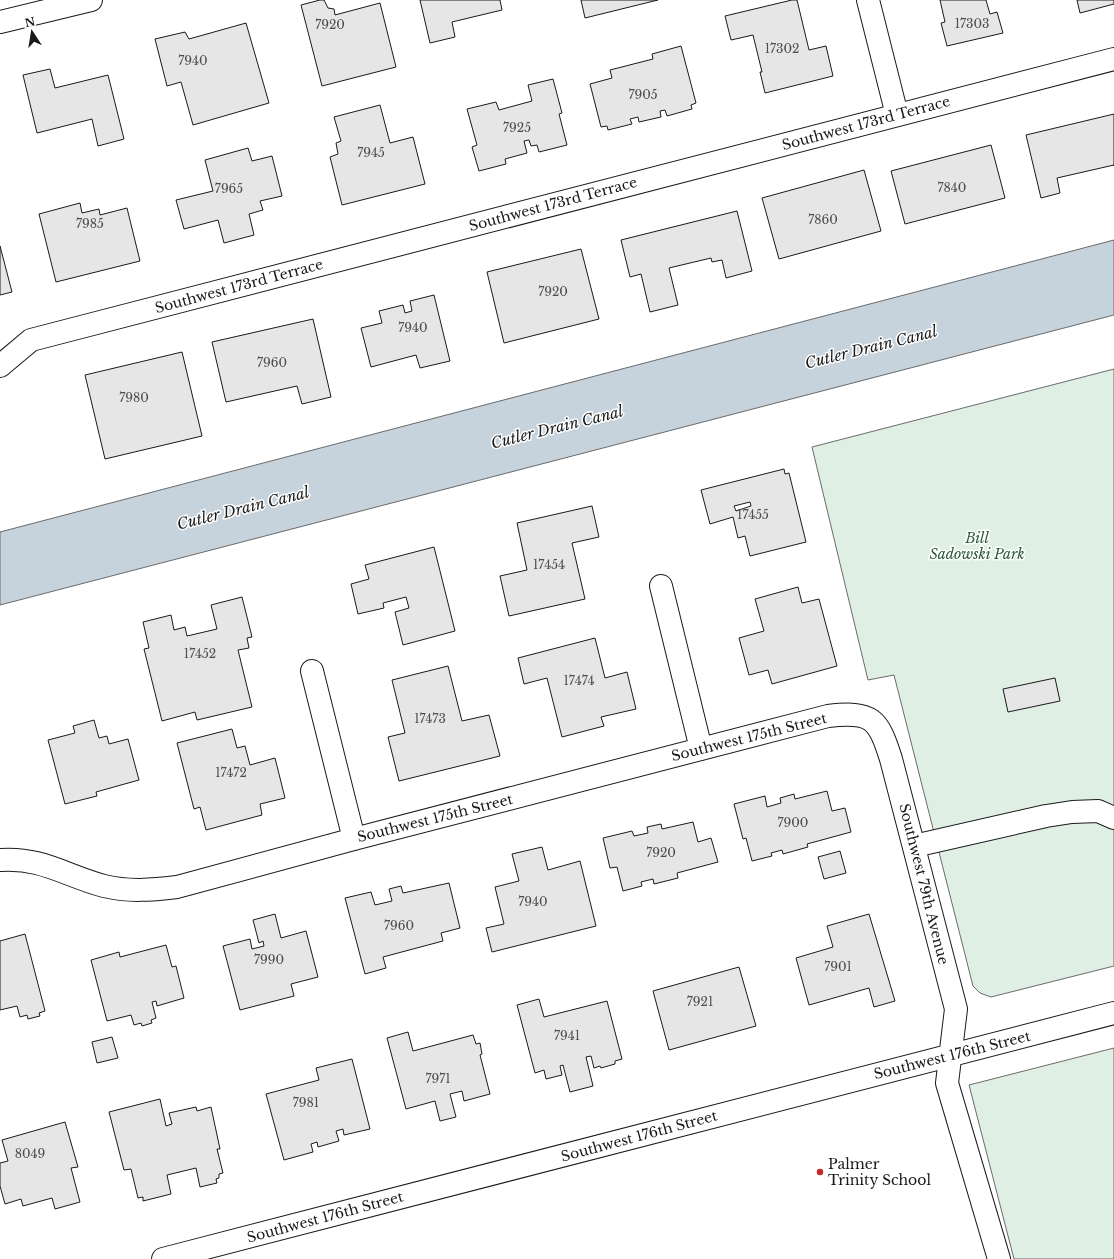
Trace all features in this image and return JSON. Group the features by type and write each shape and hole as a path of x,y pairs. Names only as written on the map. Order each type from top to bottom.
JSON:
{"street":[{"path":"0,22 90,0"},
{"path":"868,0 897,114"},
{"name":"Southwest 173rd Terrace","path":"0,366 31,340 897,114 1114,59"},
{"path":"661,586 701,749"},
{"path":"312,671 354,839"},
{"name":"Southwest 175th Street","path":"0,860 29,861 54,867 103,886 126,890 150,890 177,887 354,839 828,716 859,715 870,718"},
{"name":"Southwest 79th Avenue","path":"870,718 877,724 887,745 956,1009 947,1084 999,1259"},
{"path":"914,846 1046,816 1072,812 1098,811 1114,818"},
{"name":"Southwest 176th Street","path":"163,1259 1114,1013"}],"green space":[{"name":"Bill Sadowski Park","path":"1114,369 1114,966 991,997 980,993 973,986 894,675 868,680 812,447"},
{"path":"1114,1048 1114,1259 1014,1259 969,1085"}],"water":[{"name":"Cutler Drain Canal","path":"1114,240 1114,315 0,605 0,532"}],"building":[{"path":"324,0 328,8 334,9 335,15 380,3 396,67 322,86 301,5"},
{"path":"420,0 500,0 502,10 452,22 455,37 430,43"},
{"path":"581,0 658,0 585,18"},
{"path":"797,0 809,50 826,46 833,76 765,93 760,72 762,72 753,35 731,40 725,16"},
{"path":"940,0 986,0 990,14 997,12 1003,33 947,46 941,23 945,22"},
{"path":"1077,0 1114,0 1114,4 1080,13"},
{"path":"246,23 269,103 193,125 181,82 167,86 155,39 185,32 189,39"},
{"path":"681,46 696,103 691,105 692,109 667,116 665,110 660,111 661,117 639,122 638,117 630,119 632,124 608,130 607,126 601,127 590,84 612,78 610,70 653,59 652,54"},
{"path":"50,69 55,88 108,75 124,139 98,146 92,119 37,133 23,75"},
{"path":"553,79 562,113 559,114 567,145 539,152 537,145 531,146 529,140 524,141 527,153 505,159 506,164 479,171 472,147 477,145 467,109 496,102 499,110 532,101 528,85"},
{"path":"380,105 390,143 413,137 425,184 342,205 330,157 338,154 336,143 341,141 334,117"},
{"path":"1114,114 1114,165 1057,178 1060,193 1041,198 1026,135"},
{"path":"991,145 1005,198 905,224 891,171"},
{"path":"248,148 252,161 272,156 282,196 260,201 263,210 249,214 254,235 224,243 218,220 184,229 176,200 213,191 205,160"},
{"path":"864,170 881,231 779,259 762,198"},
{"path":"80,203 82,213 99,209 100,215 127,208 140,261 56,282 39,214"},
{"path":"737,211 752,271 726,278 722,260 712,262 711,258 669,268 678,305 650,312 641,274 630,277 621,240"},
{"path":"0,246 12,292 0,295"},
{"path":"581,249 599,319 504,343 487,272"},
{"path":"434,295 450,361 420,368 416,355 371,367 361,328 382,323 379,311 403,305 405,313 412,311 410,301"},
{"path":"313,319 331,397 302,404 297,386 226,402 212,342"},
{"path":"182,352 202,436 105,459 85,375"},
{"path":"784,469 785,474 789,473 806,542 750,556 745,536 738,538 733,517 710,524 701,490","holes":["750,502 751,506 736,511 734,506"]},
{"path":"592,506 599,537 572,543 585,599 509,616 500,576 527,570 517,523"},
{"path":"434,547 455,631 403,645 395,612 409,608 406,597 383,603 384,608 358,614 351,584 369,579 365,565"},
{"path":"798,587 802,603 819,599 837,666 772,684 768,670 749,675 739,638 764,631 755,599"},
{"path":"242,597 252,637 247,638 249,648 238,650 252,707 197,720 195,712 162,721 144,649 149,648 143,622 171,615 174,630 185,627 187,636 217,629 211,605"},
{"path":"595,638 605,678 627,672 636,709 601,717 604,726 562,737 547,678 524,684 518,658"},
{"path":"448,666 462,721 489,715 500,756 399,781 388,737 405,733 392,680"},
{"path":"1055,678 1060,701 1008,712 1003,689"},
{"path":"94,720 99,738 107,736 109,744 128,739 139,780 96,792 97,796 65,804 48,740 75,733 73,726"},
{"path":"232,729 237,748 245,746 250,765 275,758 285,798 260,804 262,815 206,830 200,807 194,809 177,743"},
{"path":"827,791 832,811 845,808 851,832 807,844 808,847 783,854 782,850 771,853 772,856 752,861 746,838 743,839 734,804 765,796 767,807 781,803 780,798 794,794 795,799"},
{"path":"693,822 698,842 711,838 718,862 677,873 678,878 654,884 653,879 641,882 642,886 623,891 617,867 610,868 603,838 632,831 634,836 648,833 647,827 661,824 662,829"},
{"path":"542,847 548,870 580,861 596,926 492,952 486,928 504,924 495,887 519,881 512,854"},
{"path":"840,851 846,873 824,879 818,857"},
{"path":"449,883 460,928 441,933 443,941 383,957 386,968 365,974 345,898 371,892 375,905 392,901 389,889 401,886 403,893"},
{"path":"275,914 281,938 306,931 318,977 291,984 294,996 240,1010 223,946 250,939 252,949 264,946 263,941 259,943 253,920"},
{"path":"869,914 895,1001 874,1007 869,988 809,1005 796,958 833,947 827,926"},
{"path":"25,934 45,1011 39,1013 40,1016 28,1019 27,1015 20,1017 17,1006 0,1010 0,941"},
{"path":"166,945 172,967 176,966 184,998 157,1006 156,1001 152,1002 156,1018 151,1020 152,1023 142,1026 141,1023 134,1025 131,1015 107,1021 91,960 119,952 120,957"},
{"path":"739,967 756,1026 669,1050 653,991"},
{"path":"539,999 544,1017 607,1001 622,1059 615,1061 615,1064 601,1068 600,1066 594,1068 591,1056 586,1057 593,1086 570,1092 563,1065 560,1066 562,1075 546,1079 544,1070 535,1073 517,1005"},
{"path":"408,1032 413,1051 473,1035 476,1044 480,1043 482,1054 480,1055 490,1094 464,1101 462,1091 450,1094 456,1117 440,1121 435,1101 406,1109 387,1038"},
{"path":"112,1037 118,1058 97,1063 92,1042"},
{"path":"352,1059 370,1129 344,1135 343,1129 336,1131 339,1141 318,1147 317,1142 311,1144 313,1152 284,1160 266,1094 319,1080 316,1068"},
{"path":"160,1099 166,1126 172,1124 169,1113 196,1107 197,1111 211,1107 220,1149 217,1149 223,1173 219,1174 219,1178 216,1179 217,1183 200,1187 196,1168 167,1175 171,1194 143,1201 143,1197 138,1198 131,1169 124,1170 109,1112"},
{"path":"65,1122 78,1167 71,1168 80,1202 55,1209 52,1198 23,1206 21,1199 5,1204 0,1186 0,1163 8,1161 2,1140"}],"place":[{"name":"Palmer Trinity School","path":"820,1172"}]}
